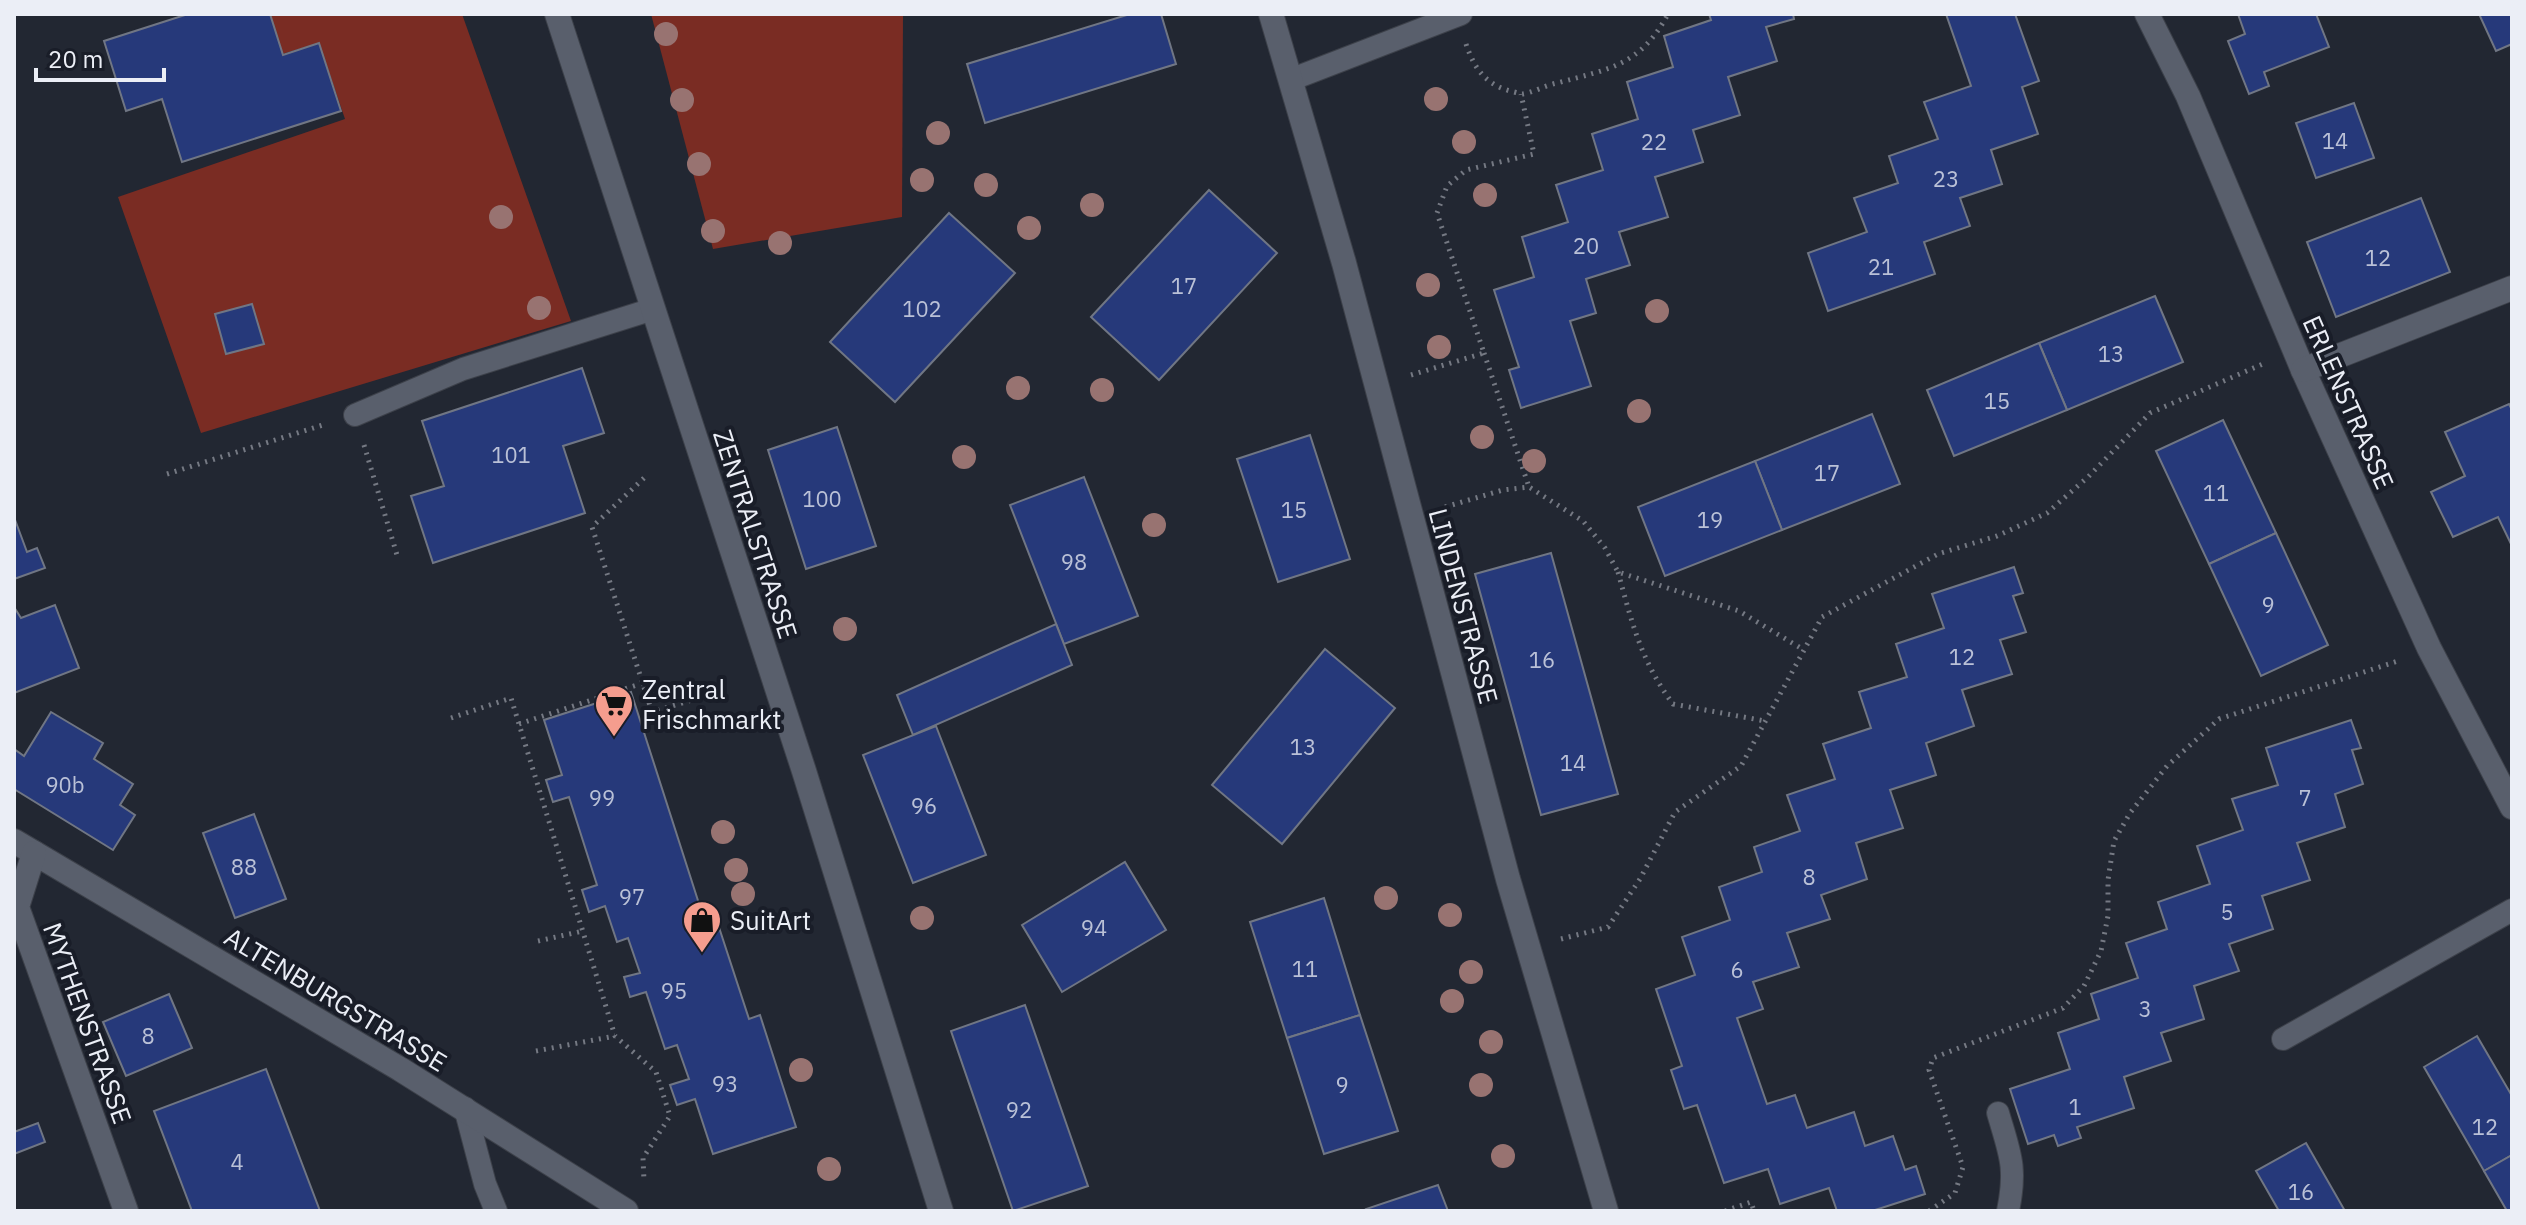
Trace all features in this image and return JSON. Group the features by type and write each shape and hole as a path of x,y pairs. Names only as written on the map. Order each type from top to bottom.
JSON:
{"street":[{"name":"ZENTRALSTRASSE","path":"557,14 804,771 941,1211"},
{"name":"LINDENSTRASSE","path":"1271,14 1344,263 1508,879 1606,1211"},
{"name":"ERLENSTRASSE","path":"2147,14 2188,96 2303,370 2429,648 2512,807"},
{"path":"2303,370 2512,288"},
{"name":"ALTENBURGSTRASSE","path":"24,847 465,1108 626,1211"},
{"name":"MYTHENSTRASSE","path":"24,847 17,907 126,1211"}],"lane":[{"path":"1290,80 1458,15"},
{"path":"355,415 463,369 653,309"},
{"path":"2283,1039 2512,910"},
{"path":"465,1108 485,1184 496,1211"},
{"path":"1998,1113 2014,1165 2008,1211"}],"path":[{"path":"1458,15 1472,64 1493,86 1521,94 1617,67 1635,57 1660,29 1668,14"},
{"path":"1521,94 1534,154 1466,170 1447,186 1437,213 1529,487"},
{"path":"1411,375 1484,353"},
{"path":"1560,939 1608,927 1640,879 1675,812 1741,766 1822,617 1938,554 1997,536 2047,513 2088,477 2150,413 2271,360"},
{"path":"167,474 355,415 397,555"},
{"path":"644,478 592,527 652,712 715,693"},
{"path":"1445,507 1503,490 1529,487 1583,521 1605,548 1618,572 1634,630 1652,677 1673,704 1765,721"},
{"path":"1618,572 1739,611 1804,650"},
{"path":"1929,1211 1955,1193 1963,1167 1929,1070 1933,1058 2063,1008 2084,986 2101,951 2108,916 2108,880 2114,841 2130,813 2167,766 2219,719 2407,658"},
{"path":"519,724 643,683"},
{"path":"451,718 511,698 615,1036 656,1072 670,1116 643,1158 644,1184"},
{"path":"538,941 583,931"},
{"path":"536,1051 615,1036"},
{"path":"1725,1211 1751,1202 1754,1211"}],"shaded area":[{"path":"267,14 462,14 571,321 201,433 118,197 345,119 319,43 279,55"},
{"path":"651,14 903,14 902,217 713,249"}],"building":[{"path":"188,14 270,14 283,55 319,43 341,111 182,162 162,99 126,111 104,41"},
{"path":"1130,14 1161,14 1176,64 985,123 967,64"},
{"path":"1709,14 1793,14 1794,19 1766,27 1777,61 1728,77 1740,115 1693,130 1703,162 1655,177 1668,217 1619,232 1630,265 1586,279 1596,313 1570,321 1591,386 1521,408 1509,370 1519,367 1494,290 1534,277 1522,237 1568,222 1556,185 1603,170 1592,134 1638,119 1627,82 1673,67 1664,36 1711,20"},
{"path":"1946,14 2015,14 2039,81 2022,87 2038,134 1991,150 2002,184 1960,198 1970,226 1924,242 1935,274 1828,311 1808,253 1867,232 1854,198 1898,183 1889,156 1938,139 1924,102 1971,86"},
{"path":"2238,14 2316,14 2329,47 2264,72 2269,86 2249,94 2228,41 2245,34"},
{"path":"2479,14 2512,14 2512,44 2496,51"},
{"path":"2354,103 2374,158 2316,178 2296,123"},
{"path":"1209,190 1277,253 1159,380 1091,317"},
{"path":"2421,198 2450,272 2336,317 2307,242"},
{"path":"949,213 1015,273 895,402 830,342"},
{"path":"2155,296 2183,362 2067,410 2039,343"},
{"path":"252,304 264,344 226,354 215,314"},
{"path":"2039,343 2067,410 1954,456 1927,390"},
{"path":"582,368 604,433 563,446 585,513 433,563 411,496 444,486 422,421"},
{"path":"2509,404 2512,410 2512,546 2498,517 2453,537 2431,492 2465,476 2445,432"},
{"path":"1872,414 1900,484 1782,530 1755,461"},
{"path":"2223,420 2276,533 2209,564 2156,451"},
{"path":"837,427 876,546 806,569 768,450"},
{"path":"1310,435 1350,559 1278,582 1237,459"},
{"path":"1755,461 1782,530 1665,576 1638,507"},
{"path":"1084,477 1138,616 1064,644 1010,505"},
{"path":"14,517 27,552 37,548 45,568 14,579"},
{"path":"2276,533 2328,645 2261,676 2209,564"},
{"path":"1551,553 1618,794 1541,815 1475,574"},
{"path":"2014,567 2023,593 2013,596 2026,632 2000,640 2012,674 1962,690 1974,726 1926,743 1936,775 1890,790 1903,828 1856,843 1867,879 1821,895 1830,919 1787,933 1799,967 1753,982 1763,1009 1737,1018 1767,1104 1795,1095 1807,1128 1854,1112 1865,1146 1893,1136 1905,1170 1916,1166 1925,1194 1872,1211 1837,1211 1829,1188 1780,1204 1768,1169 1724,1183 1697,1105 1684,1109 1671,1070 1682,1066 1656,989 1695,975 1682,937 1730,920 1719,887 1762,872 1754,847 1800,831 1787,795 1835,779 1823,744 1871,728 1859,692 1907,677 1896,644 1944,628 1932,594"},
{"path":"55,605 79,668 14,693 14,607 21,618"},
{"path":"1056,624 1072,665 913,735 897,695"},
{"path":"1325,649 1395,708 1282,844 1212,785"},
{"path":"631,692 702,913 713,909 749,1019 760,1015 796,1127 713,1154 695,1099 677,1105 670,1085 689,1079 677,1045 665,1049 646,992 630,997 624,977 640,973 628,938 617,942 605,906 589,912 582,890 597,885 569,797 553,802 546,780 562,775 544,720"},
{"path":"51,712 103,743 94,759 133,784 120,805 135,815 113,850 14,789 14,749 24,756"},
{"path":"2351,720 2361,748 2352,750 2363,784 2335,794 2345,827 2297,843 2310,880 2262,896 2273,929 2229,944 2239,971 2194,986 2204,1019 2161,1033 2171,1061 2124,1077 2134,1108 2077,1127 2081,1138 2058,1146 2054,1135 2028,1144 2010,1089 2070,1069 2058,1033 2099,1019 2091,994 2138,978 2126,943 2167,929 2158,902 2210,884 2197,846 2243,830 2232,799 2278,785 2266,748"},
{"path":"936,726 986,855 913,883 863,755"},
{"path":"254,814 286,899 235,918 203,833"},
{"path":"1125,862 1166,930 1062,992 1022,925"},
{"path":"1324,898 1360,1015 1287,1038 1250,922"},
{"path":"169,994 192,1048 126,1076 103,1022"},
{"path":"1025,1005 1088,1186 1013,1211 951,1031"},
{"path":"1360,1015 1398,1131 1324,1154 1287,1038"},
{"path":"2477,1036 2512,1096 2512,1155 2484,1171 2424,1067"},
{"path":"266,1069 320,1211 192,1211 154,1111"},
{"path":"38,1123 45,1142 14,1154 14,1132"},
{"path":"2306,1143 2345,1211 2279,1211 2256,1171"},
{"path":"2512,1155 2512,1211 2507,1211 2484,1171"},
{"path":"1438,1185 1448,1211 1366,1209"}],"place":[{"name":"Zentral Frischmarkt","path":"614,738"},
{"name":"SuitArt","path":"702,954"}]}
